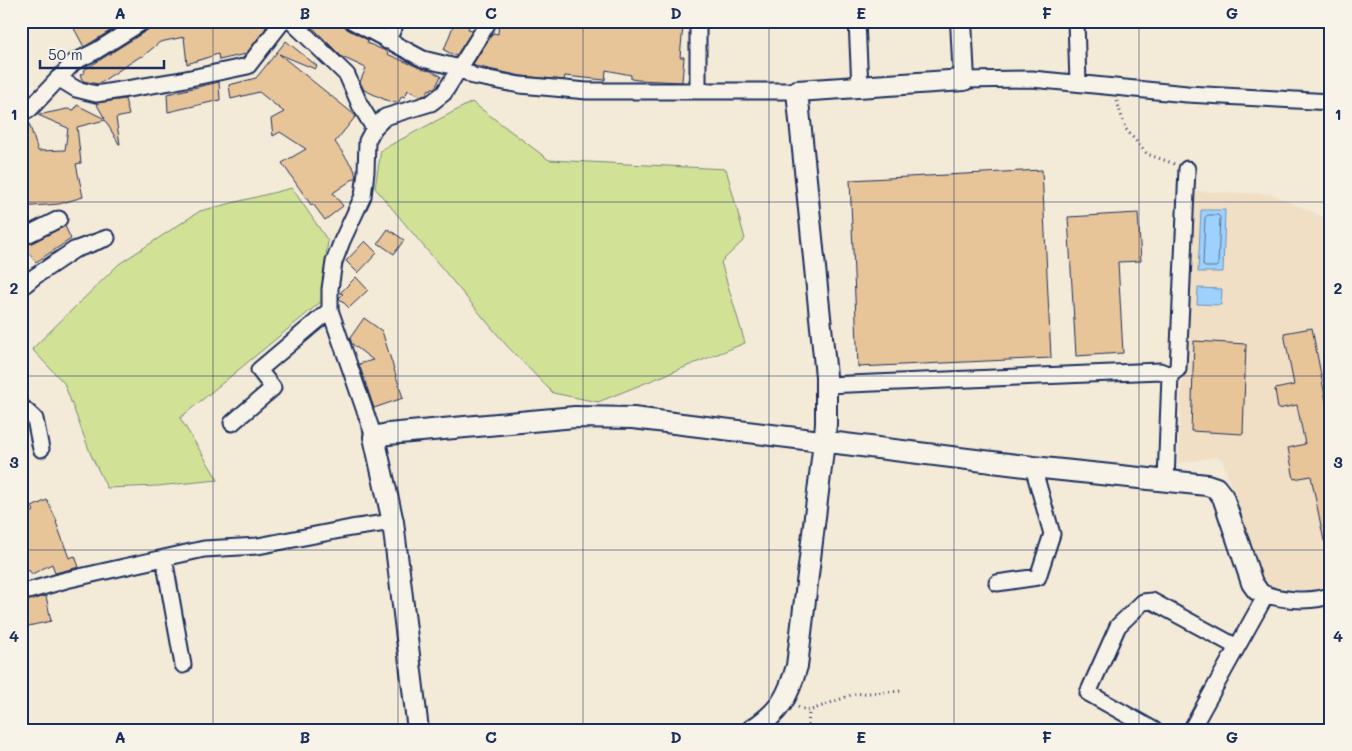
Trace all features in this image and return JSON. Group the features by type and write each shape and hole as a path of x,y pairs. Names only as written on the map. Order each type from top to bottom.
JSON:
{"street":[{"path":"21,113 30,109 74,62 96,51 144,21"},
{"path":"58,78 76,89 96,94 248,66 283,21"},
{"path":"291,21 347,75 367,119 374,128"},
{"path":"352,21 423,59 460,68 473,76 520,85 587,91 797,91 964,80 1032,80 1187,94 1331,102"},
{"path":"387,41 397,21"},
{"path":"418,730 393,522 374,438 330,310 330,289 334,262 363,196 366,172 366,141 374,128 385,117 431,103 444,94 489,21"},
{"path":"698,21 698,91"},
{"path":"857,21 860,86"},
{"path":"961,21 964,80"},
{"path":"1076,21 1078,83"},
{"path":"752,730 766,721 785,700 797,666 824,442 826,385 797,91"},
{"path":"1170,375 1178,369 1187,169"},
{"path":"21,238 59,219"},
{"path":"21,288 74,250 108,238"},
{"path":"232,424 273,388 259,370 330,310"},
{"path":"826,385 1160,371 1170,375"},
{"path":"1166,481 1170,375"},
{"path":"21,406 34,419 41,448"},
{"path":"374,438 388,434 575,417 632,418 1033,467 1207,485 1216,488 1223,497 1252,582 1262,592 1299,600 1328,601"},
{"path":"997,583 1038,577 1052,534 1033,467"},
{"path":"21,593 74,578 204,549 258,546 393,522"},
{"path":"164,558 183,665"},
{"path":"1191,730 1238,646 1262,592"},
{"path":"1154,730 1088,693 1118,626 1143,602 1152,601 1238,646"}],"path":[{"path":"1113,86 1125,128 1147,154 1187,169"},
{"path":"785,700 809,711 854,694 902,691"},
{"path":"808,730 809,711"}],"shaded area":[{"path":"1191,191 1271,194 1331,220 1331,582 1320,588 1301,590 1274,586 1262,580 1222,459 1216,457 1178,463"}],"green space":[{"path":"472,102 549,160 726,169 745,239 721,262 745,343 598,402 553,393 507,346 375,188 381,150"},
{"path":"292,188 328,241 322,301 180,418 218,480 157,486 107,488 91,455 64,383 32,349 119,264 200,211"}],"water":[{"path":"1201,210 1225,210 1223,272 1198,272"},
{"path":"1198,288 1222,289 1221,305 1197,304"}],"building":[{"path":"70,21 126,21 84,47"},
{"path":"153,21 187,21 188,24 201,21 259,21 266,28 246,54 219,60 218,54 187,64 184,37 160,42 142,57 98,84 83,81 80,75 85,72 84,70 149,29"},
{"path":"306,21 343,21 347,29 368,40 367,43 388,52 387,54 441,76 435,88 429,89 426,95 421,96 408,90 405,97 402,96 398,103 388,101 364,90 360,82 366,68 342,57"},
{"path":"455,21 472,21 468,29 473,30 456,56 444,50"},
{"path":"499,21 640,21 683,27 680,57 684,57 682,82 631,79 631,75 606,70 605,80 565,76 564,80 521,76 475,66 473,64 493,33 498,34"},
{"path":"286,41 317,66 315,69 279,54 356,116 335,142 354,169 356,177 333,193 343,206 325,220 313,204 311,205 282,163 306,149 280,132 273,136 271,119 284,112 259,92 231,99 229,85 256,78"},
{"path":"219,82 220,100 168,112 167,94"},
{"path":"125,99 129,115 116,118 120,144 105,120 77,127 81,163 76,164 83,197 59,204 21,207 21,122 28,120 38,151 65,150 68,128 38,115 67,109 74,110 77,105 105,119 96,103"},
{"path":"1042,170 1051,358 858,367 850,180"},
{"path":"1138,213 1141,261 1118,262 1123,353 1076,356 1068,217"},
{"path":"65,226 71,239 36,262 24,247"},
{"path":"388,229 404,240 394,254 378,243"},
{"path":"365,241 377,253 358,273 346,261"},
{"path":"356,277 368,290 349,308 339,298 343,294 340,293"},
{"path":"364,318 382,331 403,398 374,408 359,364 373,360 352,344 350,338"},
{"path":"1312,328 1331,427 1331,540 1324,541 1311,476 1294,479 1288,448 1305,444 1297,405 1278,409 1275,389 1294,385 1284,333"},
{"path":"1194,341 1246,344 1243,434 1191,431"},
{"path":"47,500 57,521 69,558 75,556 79,567 55,573 52,564 32,574 29,570 21,573 21,518 34,511 32,507"},
{"path":"46,596 51,621 24,627 21,602"}]}
